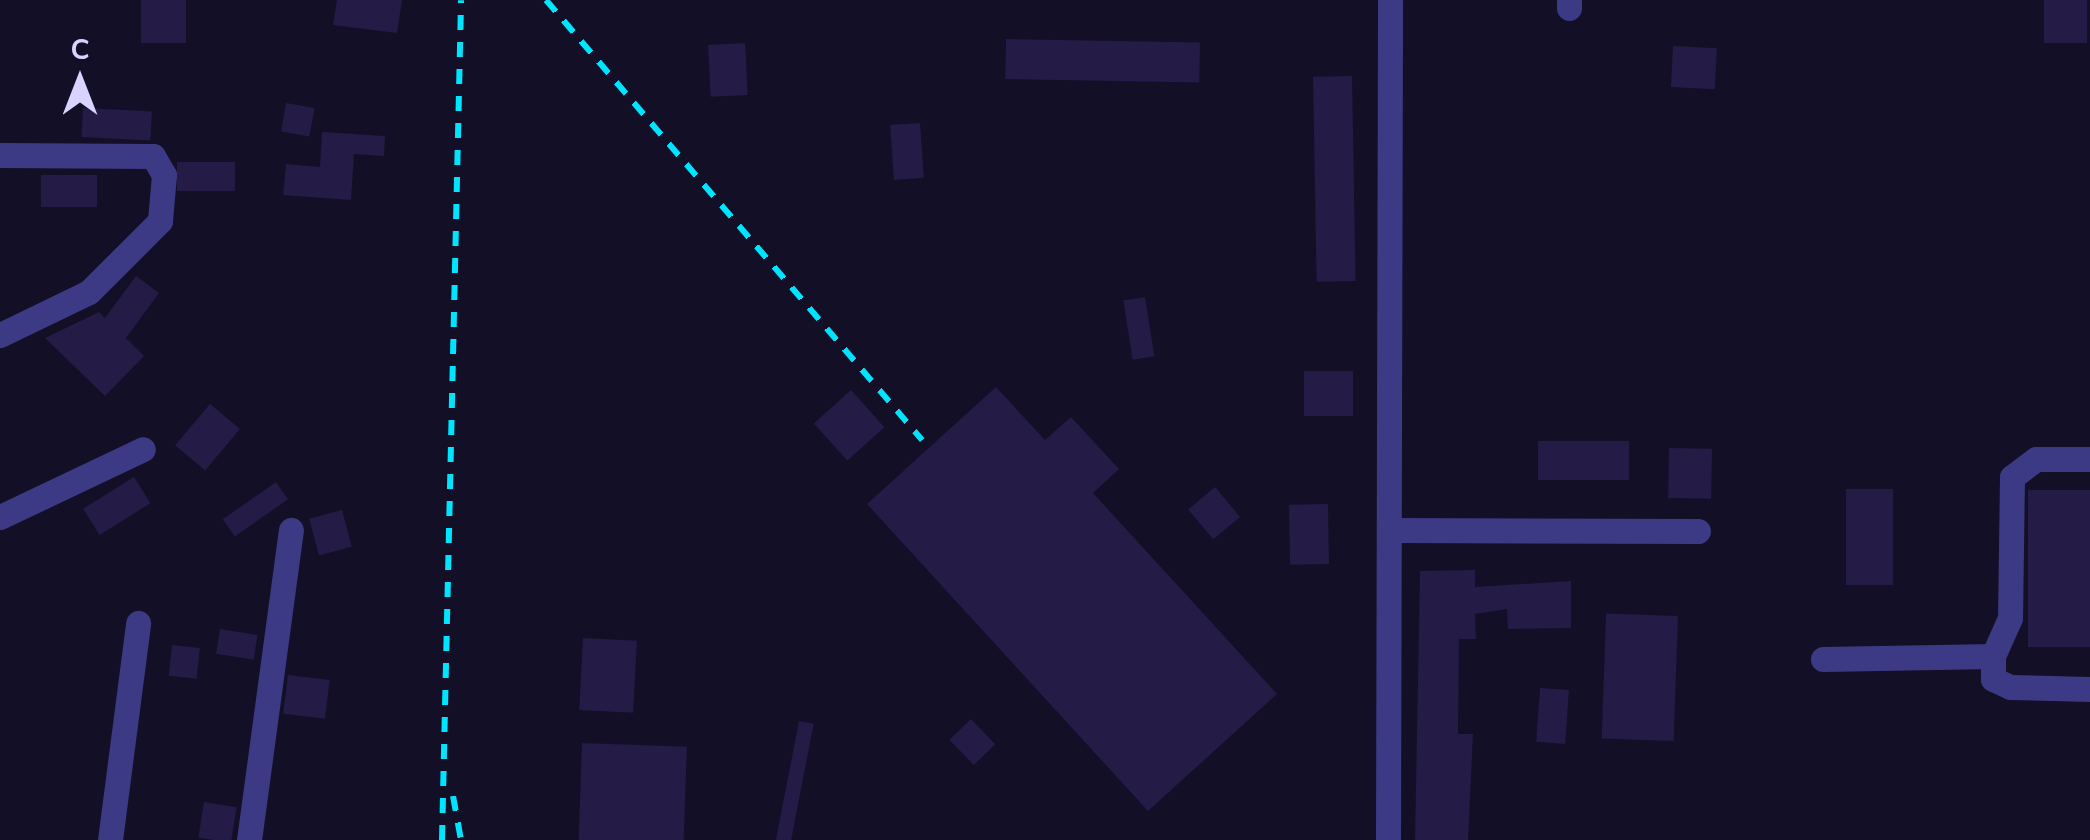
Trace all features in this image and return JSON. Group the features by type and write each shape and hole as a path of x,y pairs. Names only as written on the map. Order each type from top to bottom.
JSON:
{"street":[{"path":"1388,840 1390,0"},
{"path":"0,156 153,156 164,175 160,221 89,292 0,335"},
{"path":"0,517 143,449"},
{"path":"2090,458 2036,459 2012,477 2010,618 1993,656 1993,678 2010,687 2090,689"},
{"path":"249,840 290,530"},
{"path":"1391,530 1698,531"},
{"path":"110,840 138,623"},
{"path":"1823,659 1993,656"}],"building":[{"path":"141,0 186,0 186,43 141,43"},
{"path":"337,0 402,0 397,33 333,25"},
{"path":"2044,0 2087,0 2087,43 2044,43"},
{"path":"1006,39 1200,42 1199,82 1005,79"},
{"path":"745,43 748,95 711,97 708,45"},
{"path":"1673,46 1717,48 1715,89 1671,87"},
{"path":"1352,76 1356,281 1317,282 1313,77"},
{"path":"286,103 315,108 310,137 281,132"},
{"path":"83,108 152,112 150,141 81,137"},
{"path":"920,123 924,178 894,180 890,125"},
{"path":"322,132 385,136 384,156 354,154 351,200 283,195 286,164 320,167"},
{"path":"177,162 235,162 235,191 177,191"},
{"path":"41,175 97,175 97,207 41,207"},
{"path":"136,276 159,293 126,338 144,356 105,396 45,338 99,312 105,318"},
{"path":"1145,297 1154,356 1133,360 1123,300"},
{"path":"1304,371 1353,371 1353,416 1304,416"},
{"path":"996,387 1045,440 1071,417 1119,469 1093,493 1277,694 1148,811 867,504"},
{"path":"851,390 884,427 847,461 814,423"},
{"path":"210,404 240,429 205,470 175,445"},
{"path":"1538,441 1629,441 1629,480 1538,480"},
{"path":"1669,448 1712,449 1711,499 1668,498"},
{"path":"134,477 150,503 100,535 83,509"},
{"path":"276,482 288,499 235,536 223,519"},
{"path":"1215,487 1240,517 1213,539 1188,509"},
{"path":"1846,489 1893,489 1893,585 1846,585"},
{"path":"2028,490 2090,490 2090,647 2028,647"},
{"path":"1328,504 1329,564 1290,565 1289,505"},
{"path":"342,510 352,547 319,556 309,519"},
{"path":"1475,570 1475,587 1571,581 1571,628 1508,629 1507,609 1475,614 1476,639 1459,639 1458,734 1473,734 1468,840 1415,840 1420,571"},
{"path":"1606,613 1678,616 1674,741 1602,738"},
{"path":"220,629 258,635 254,660 216,654"},
{"path":"583,638 637,641 633,713 579,710"},
{"path":"172,645 200,648 197,679 169,676"},
{"path":"288,675 330,680 325,719 283,714"},
{"path":"1540,688 1569,690 1565,744 1536,742"},
{"path":"971,719 995,744 974,765 949,740"},
{"path":"799,721 814,724 791,840 776,840"},
{"path":"582,743 687,747 684,840 579,840"},
{"path":"204,802 237,807 231,840 198,838"}],"railway":[{"path":"442,840 461,0"},
{"path":"546,0 922,440"},
{"path":"453,796 461,840"}]}
